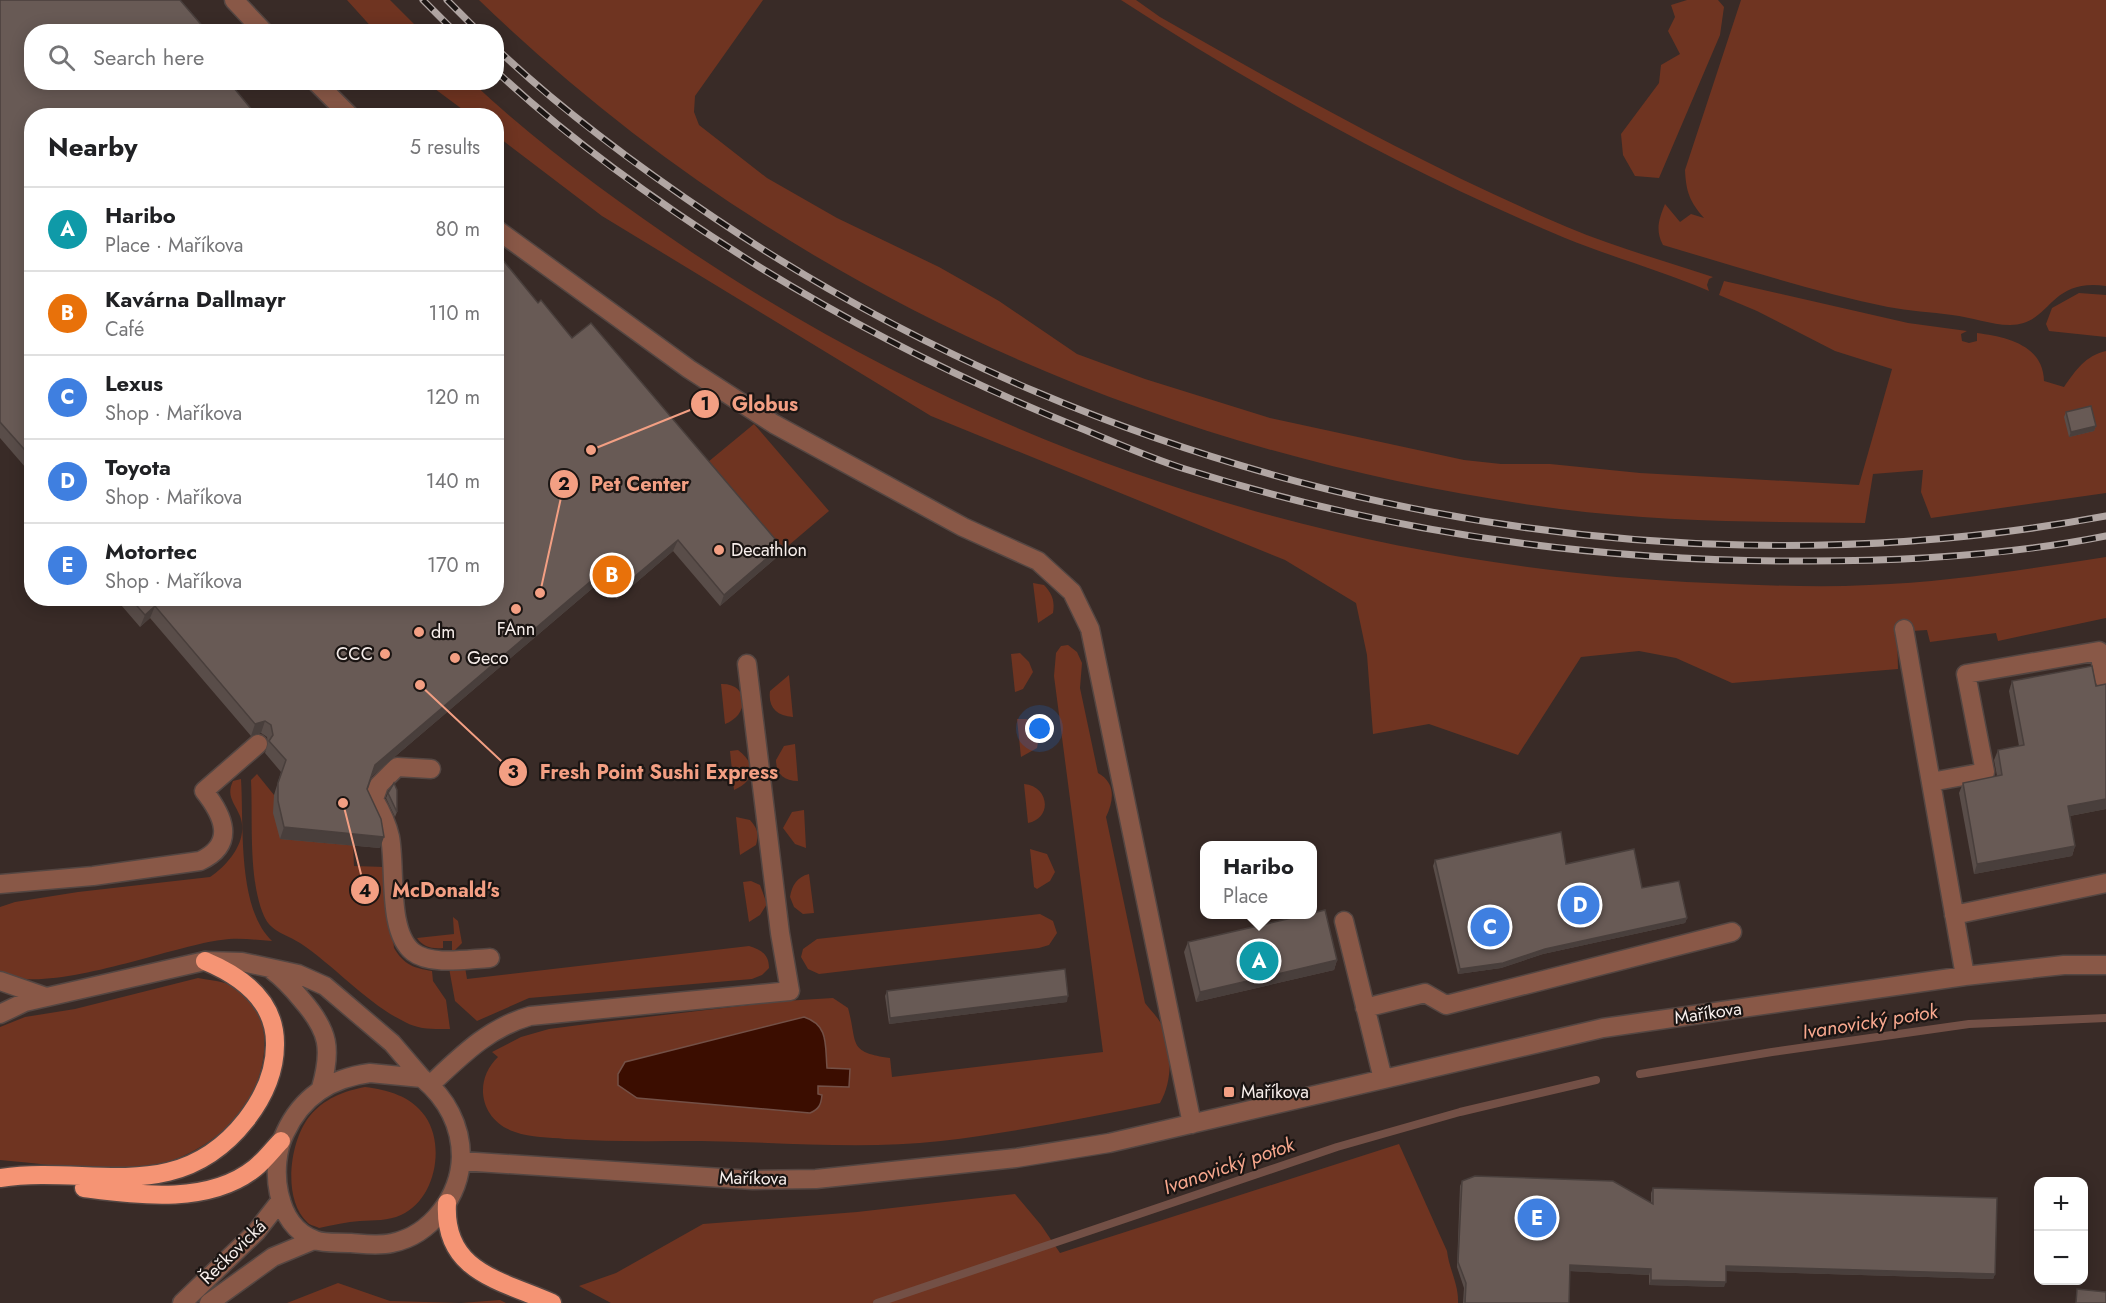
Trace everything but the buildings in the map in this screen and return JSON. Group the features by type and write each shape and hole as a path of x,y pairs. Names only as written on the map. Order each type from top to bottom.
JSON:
{"highway":[{"path":"0,1178 31,1173 118,1179 165,1173 205,1157 224,1144 260,1100 271,1075 275,1033 267,1012 251,987 231,972 205,961"},
{"path":"0,1178 121,1193 179,1193 207,1190 226,1184 255,1168 281,1140"},
{"path":"447,1203 446,1221 449,1239 467,1263 552,1303"}],"street":[{"path":"234,0 256,24"},
{"path":"324,90 342,108"},
{"path":"504,235 689,369 774,424 963,527 1038,561 1072,592 1090,629 1192,1124"},
{"path":"1904,629 1965,975"},
{"path":"1931,782 1984,772 1966,674 2099,651 2104,679 2106,678"},
{"path":"4,1009 205,961 242,962 298,974 325,986 392,1044 426,1082 454,1120 461,1146 461,1161 455,1186 447,1203 417,1233 394,1242 378,1244 314,1240 295,1226 281,1200 276,1168 281,1140 297,1112 321,1088 343,1078 370,1073 426,1082 484,1037 507,1023 530,1016 790,991 780,933 747,664"},
{"path":"1,885 93,876 200,861 208,857 221,840 223,824 219,810 204,791 258,744"},
{"path":"431,769 397,767 380,785 374,799 384,816 390,838 399,935 413,953 435,960 490,958"},
{"path":"1954,915 2106,883"},
{"path":"1344,921 1383,1079"},
{"path":"1365,1008 1425,993 1446,1005 1732,932"},
{"name":"Maříkova","path":"461,1161 648,1175 753,1180 816,1179 1016,1158 1109,1143 1603,1028 1965,975 2064,965 2106,965"},
{"path":"268,968 293,989 322,1026 327,1039 328,1063 321,1088"},
{"path":"0,981 47,998"},
{"name":"Řečkovická","path":"182,1303 256,1232 281,1200"},
{"name":"Řečkovická","path":"209,1303 273,1257 314,1240"}],"shaded area":[{"path":"347,0 390,0 414,24 369,24"},
{"path":"479,0 763,0 695,96 694,112 699,125 767,178 837,218 939,267 999,301 1077,354 1145,379 1270,418 1464,460 1501,464 1550,464 1640,473 1859,485 1892,369 1835,351 1757,311 1719,295 1724,281 1908,323 1967,331 1961,334 1962,341 1969,343 1977,341 1977,333 2011,340 2030,351 2037,359 2044,381 2064,387 2087,360 2106,351 2106,493 1931,518 1921,492 1923,470 1873,474 1865,523 1674,519 1560,509 1409,484 1262,447 1118,400 978,342 843,272 715,192 593,102"},
{"path":"1121,0 1136,0 1160,17 1310,101 1514,204 1603,241 1713,277 1709,279 1707,285 1709,291 1565,238 1393,158 1282,98"},
{"path":"1687,0 1718,0 1724,7 1720,35 1659,178 1635,176 1623,155 1621,134 1659,83 1661,65 1680,54 1668,31 1675,17 1671,5"},
{"path":"1741,0 2106,0 2106,286 2087,285 2072,289 2061,295 2034,318 2024,323 2003,325 1860,301 1663,245 1659,225 1665,204 1680,222 1691,214 1704,218 1690,196 1686,185 1685,170"},
{"path":"436,90 481,90 500,108 461,108"},
{"path":"504,111 578,171 634,212 690,251 806,323 926,387 1050,441 1177,487 1307,525 1439,553 1574,573 1710,583 1849,586 1929,581 2106,557 2106,618 1998,641 1996,633 1930,642 1927,630 1897,632 1898,669 1732,683 1676,658 1639,651 1581,657 1518,755 1429,724 1373,734 1367,655 1356,603 1285,560 931,416 602,216 504,141"},
{"path":"2079,293 2106,295 2106,337 2049,331 2046,324 2052,308"},
{"path":"754,424 829,511 782,551 708,462"},
{"path":"1033,583 1044,585 1051,594 1054,604 1053,613 1038,623"},
{"path":"1068,645 1077,652 1082,663 1080,688 1098,773 1111,787 1111,804 1106,817 1145,1003 1161,1023 1168,1045 1169,1075 1160,1103 996,1133 941,1141 881,1145 565,1139 521,1134 503,1127 494,1119 484,1100 483,1089 490,1067 498,1057 492,1052 521,1037 549,1029 784,1001 833,998 848,1008 854,1038 860,1049 876,1056 890,1058 892,1077 1103,1052 1054,676 1056,653 1061,646"},
{"path":"1020,653 1029,662 1033,672 1023,689 1015,692 1011,654"},
{"path":"789,675 793,717 778,713 770,702 770,691"},
{"path":"721,684 737,689 743,700 739,714 725,724"},
{"path":"1017,719 1027,719 1038,735 1037,748 1021,757"},
{"path":"795,744 798,781 782,776 776,765 776,760 784,746"},
{"path":"738,750 751,766 751,772 746,782 734,790 730,751"},
{"path":"257,774 274,795 353,845 354,866 385,867 394,948 410,965 432,971 433,981 446,1000 450,1029 416,1026 391,1014 300,943 275,929 267,921 259,901 253,868 251,780"},
{"path":"241,779 244,865 248,888 261,926 272,941 221,940 108,968 45,979 20,978 0,972 0,907 15,902 78,892 210,877 217,872 236,851 242,834 240,816 230,791 233,781"},
{"path":"1024,784 1039,790 1045,802 1041,815 1028,823"},
{"path":"804,810 806,848 795,844 783,828 792,812"},
{"path":"736,817 750,820 758,835 756,845 740,855"},
{"path":"1030,849 1047,854 1055,872 1050,881 1037,889 1034,887"},
{"path":"809,874 814,913 803,914 794,907 790,897 796,882"},
{"path":"751,881 760,885 767,904 760,915 749,922 743,882"},
{"path":"1040,914 1053,921 1057,933 1049,945 1039,948 819,974 808,969 801,957 803,949 817,939"},
{"path":"453,917 458,921 462,943 452,953 452,941 443,941 443,948 435,948 428,947 417,938 454,934"},
{"path":"749,946 763,953 769,963 769,968 762,975 752,979 529,998 477,1021 455,1001 449,968 465,967 467,979"},
{"path":"198,978 230,985 249,998 258,1012 263,1029 262,1065 257,1082 249,1099 233,1121 206,1144 185,1155 145,1167 83,1168 0,1160 0,1027 25,1017 75,1009"},
{"path":"804,1017 818,1025 822,1031 827,1068 850,1069 849,1087 818,1086 818,1094 822,1095 821,1101 819,1106 810,1113 637,1098 618,1085 618,1074 625,1062"},
{"path":"365,1087 398,1095 413,1103 425,1116 435,1142 434,1171 422,1197 413,1208 401,1215 319,1228 307,1222 299,1212 294,1199 292,1170 297,1140 302,1127 321,1105 349,1091"},
{"path":"1399,1144 1447,1251 1458,1303 611,1303 579,1286 616,1273 703,1224 857,1212 1015,1194 1041,1225 1060,1253"},
{"path":"338,1283 390,1301 461,1303 287,1303"},
{"path":"500,1300 506,1303 461,1303"}],"waterway":[{"name":"Ivanovický potok","path":"1640,1074 1772,1052 1969,1024 2106,1018"},
{"name":"Ivanovický potok","path":"877,1303 1337,1147 1460,1112 1596,1080"}],"railway":[{"path":"423,0 447,24"},
{"path":"447,0 471,24"},
{"path":"504,55 575,117 659,180 716,219 872,313 1036,392 1207,455 1383,502 1562,532 1744,545 1926,540 2106,516"},
{"path":"504,78 590,151 657,200 761,268 839,313 917,355 1038,411 1159,460 1258,490 1407,525 1557,548 1633,555 1785,561 1906,559 2027,549 2106,536"}],"place":[{"name":"Globus","path":"591,450"},
{"name":"Decathlon","path":"719,550"},
{"name":"Kavárna Dallmayr","path":"612,575"},
{"name":"Pet Center","path":"540,593"},
{"name":"FAnn","path":"516,609"},
{"name":"dm","path":"419,632"},
{"name":"CCC","path":"385,654"},
{"name":"Geco","path":"455,658"},
{"name":"Fresh Point Sushi Express","path":"420,685"},
{"name":"McDonald's","path":"343,803"},
{"name":"Toyota","path":"1580,905"},
{"name":"Lexus","path":"1490,927"},
{"name":"Haribo","path":"1259,961"},
{"name":"Maříkova","path":"1229,1092"},
{"name":"Motortec","path":"1537,1218"}]}
